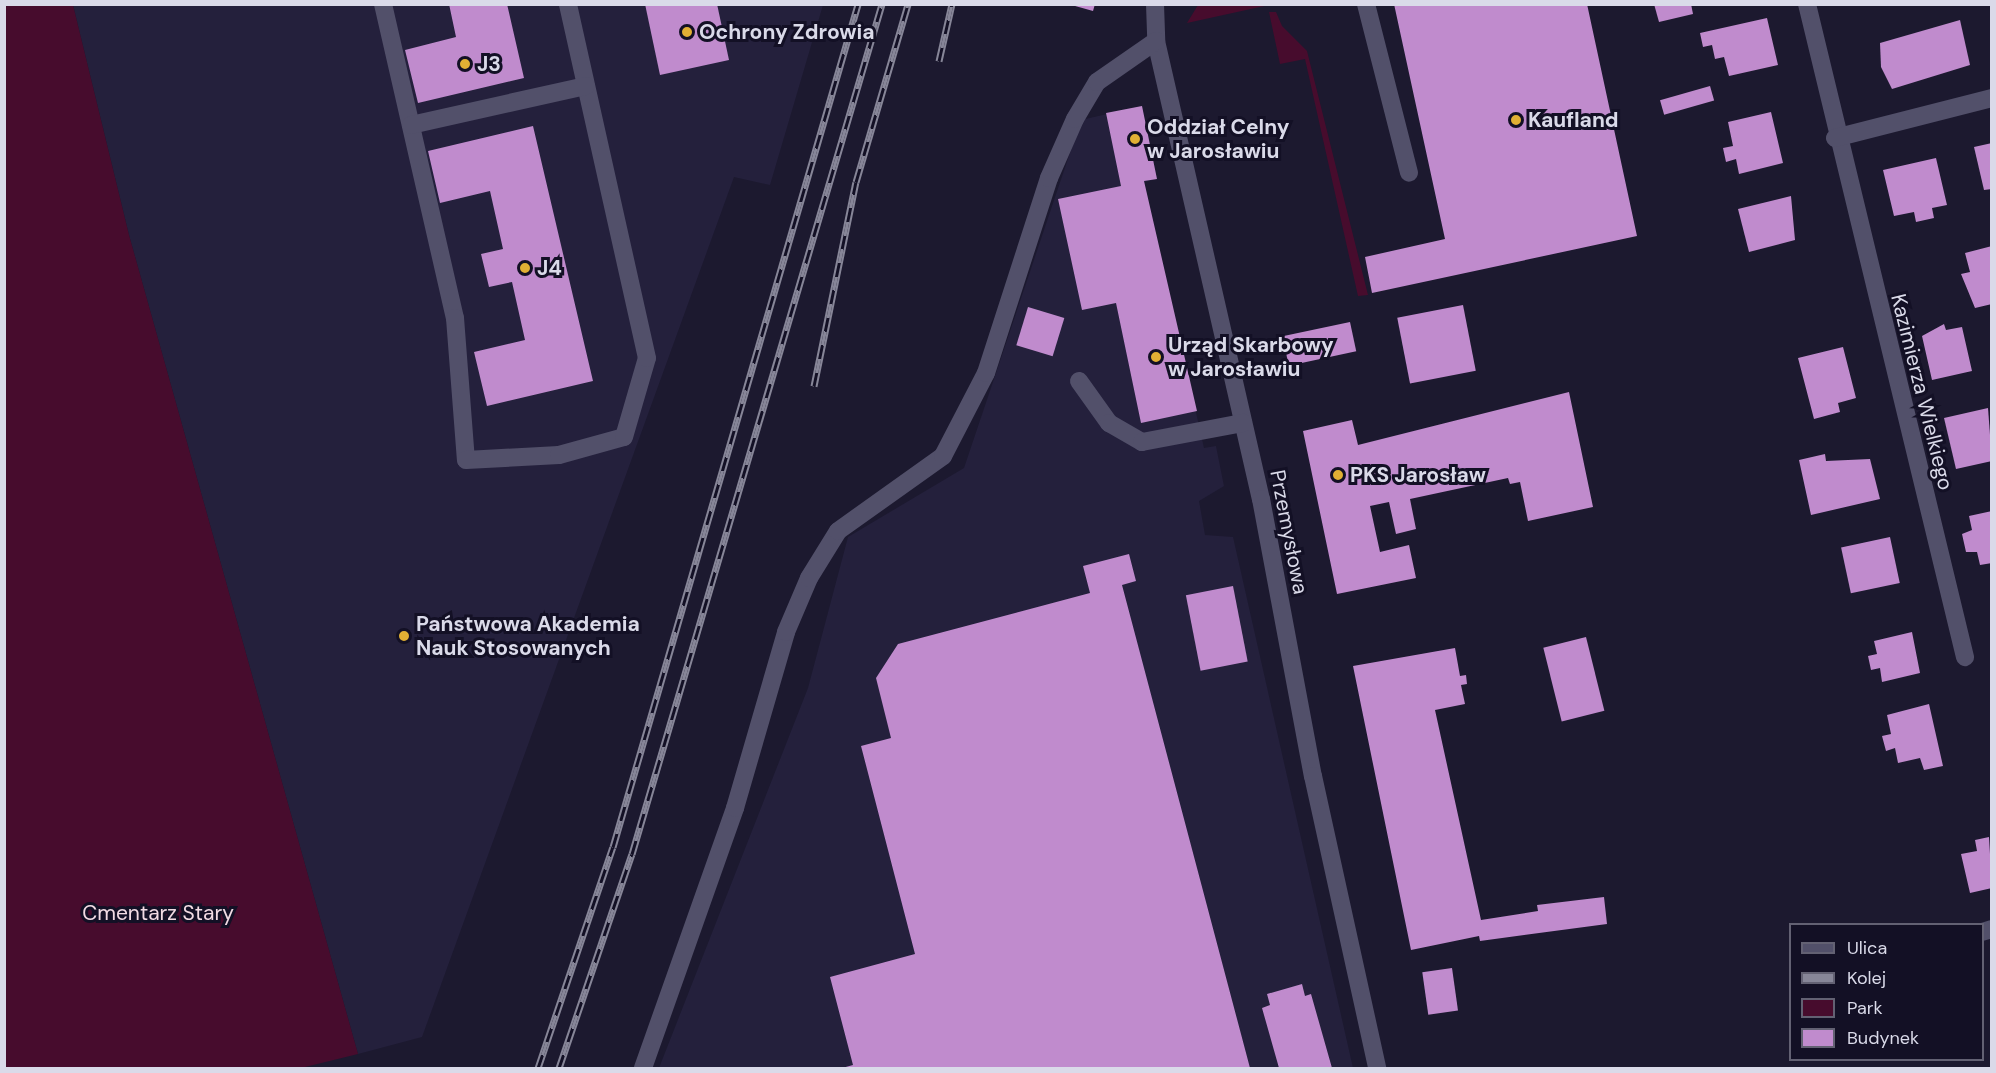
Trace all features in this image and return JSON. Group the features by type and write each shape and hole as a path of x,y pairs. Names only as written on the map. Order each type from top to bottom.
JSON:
{"street":[{"path":"383,4 455,318 466,460 560,455 624,437 647,358 568,4"},
{"name":"Przemysłowa","path":"1155,4 1156,41 1243,423 1377,1068"},
{"path":"1366,4 1409,173"},
{"name":"Kazimierza Wielkiego","path":"1807,4 1835,138 1965,657"},
{"path":"643,1068 735,808 786,632 809,578 838,531 942,456 986,373 1049,178 1075,119 1097,82 1156,41"},
{"path":"411,124 586,86"},
{"path":"1835,138 1992,98"},
{"path":"1079,381 1109,423 1142,442 1243,423"}],"shaded area":[{"name":"Państwowa Akademia Nauk Stosowanych","path":"73,5 823,5 770,185 734,177 422,1037 358,1054 129,235"},
{"path":"1142,106 1157,179 1144,182 1204,448 1216,446 1224,486 1199,501 1205,535 1233,537 1353,1068 659,1068 808,688 848,537 964,468 1081,120"}],"green space":[{"name":"Cmentarz Stary","path":"5,4 73,5 129,235 358,1054 301,1068 5,1068"},
{"path":"1198,4 1269,5 1187,23"},
{"path":"1269,12 1276,12 1282,26 1307,51 1368,295 1358,296 1305,59 1280,64"}],"building":[{"name":"J3","path":"449,4 507,4 524,78 418,103 405,50 456,37"},
{"name":"Ochrony Zdrowia","path":"645,4 717,4 729,60 660,75"},
{"path":"1068,4 1095,4 1093,11"},
{"name":"Kaufland","path":"1394,4 1587,4 1637,236 1372,293 1365,257 1445,239"},
{"path":"1654,4 1691,4 1693,14 1659,22"},
{"path":"1767,18 1778,65 1729,76 1724,57 1715,59 1712,45 1703,47 1700,33"},
{"path":"1960,20 1970,65 1892,89 1881,67 1880,43"},
{"path":"1710,86 1714,100 1664,115 1660,100"},
{"path":"1142,106 1157,179 1144,181 1197,411 1141,423 1116,303 1082,310 1058,199 1121,186 1106,113"},
{"path":"1771,112 1783,163 1739,174 1736,159 1726,162 1723,148 1733,146 1728,122"},
{"name":"J4","path":"533,126 593,381 487,406 474,352 525,340 512,282 489,287 481,254 503,249 490,191 440,203 428,151"},
{"path":"1992,143 1992,189 1984,190 1974,147"},
{"path":"1936,158 1947,205 1932,208 1934,218 1916,222 1914,212 1894,216 1883,170"},
{"path":"1791,196 1795,240 1749,252 1738,209"},
{"path":"1992,246 1992,304 1975,308 1961,274 1970,272 1965,253"},
{"path":"1463,305 1476,371 1410,384 1397,318"},
{"path":"1028,307 1064,318 1053,356 1016,345"},
{"path":"1350,322 1356,351 1289,366 1283,336"},
{"path":"1944,324 1946,330 1962,327 1972,371 1932,380 1922,336"},
{"path":"1843,347 1856,398 1838,403 1840,412 1814,419 1798,358"},
{"path":"1569,392 1593,507 1528,521 1520,482 1510,484 1508,478 1410,499 1416,529 1396,534 1389,502 1370,506 1380,552 1409,545 1416,578 1337,594 1303,431 1352,420 1358,445"},
{"path":"1988,408 1992,461 1956,469 1944,418"},
{"path":"1825,454 1826,461 1870,459 1880,499 1811,515 1799,460"},
{"path":"1992,511 1992,563 1980,565 1977,552 1966,552 1962,534 1972,530 1969,516"},
{"path":"1890,537 1900,583 1851,593 1841,547"},
{"path":"1129,554 1136,581 1122,585 1250,1068 842,1068 853,1065 830,977 915,954 861,746 891,738 876,678 898,644 1090,593 1083,566"},
{"path":"1233,586 1248,662 1201,671 1186,595"},
{"path":"1912,632 1920,673 1882,682 1880,668 1871,670 1868,656 1877,654 1874,641"},
{"path":"1586,637 1604,711 1562,721 1543,648"},
{"path":"1455,648 1460,676 1466,675 1467,684 1461,685 1465,704 1435,710 1481,920 1538,911 1537,905 1604,897 1607,924 1480,941 1479,936 1411,950 1353,666"},
{"path":"1929,704 1943,766 1924,770 1920,758 1898,763 1895,748 1886,751 1882,736 1891,734 1887,715"},
{"path":"1989,837 1992,888 1970,893 1961,854 1977,851 1975,840"},
{"path":"1452,968 1458,1011 1428,1015 1422,972"},
{"path":"1302,984 1305,996 1311,994 1332,1068 1279,1068 1262,1008 1270,1005 1267,994"}],"railway":[{"path":"538,1068 613,847 858,4"},
{"path":"559,1068 632,854 882,4"},
{"path":"814,386 856,182 908,4"},
{"path":"939,61 952,4"}],"place":[{"name":"Ochrony Zdrowia","path":"687,32"},
{"name":"J3","path":"465,64"},
{"name":"Kaufland","path":"1516,120"},
{"name":"Oddział Celny w Jarosławiu","path":"1135,139"},
{"name":"J4","path":"525,268"},
{"name":"Urząd Skarbowy w Jarosławiu","path":"1156,357"},
{"name":"PKS Jarosław","path":"1338,475"},
{"name":"Państwowa Akademia Nauk Stosowanych","path":"404,636"}]}
